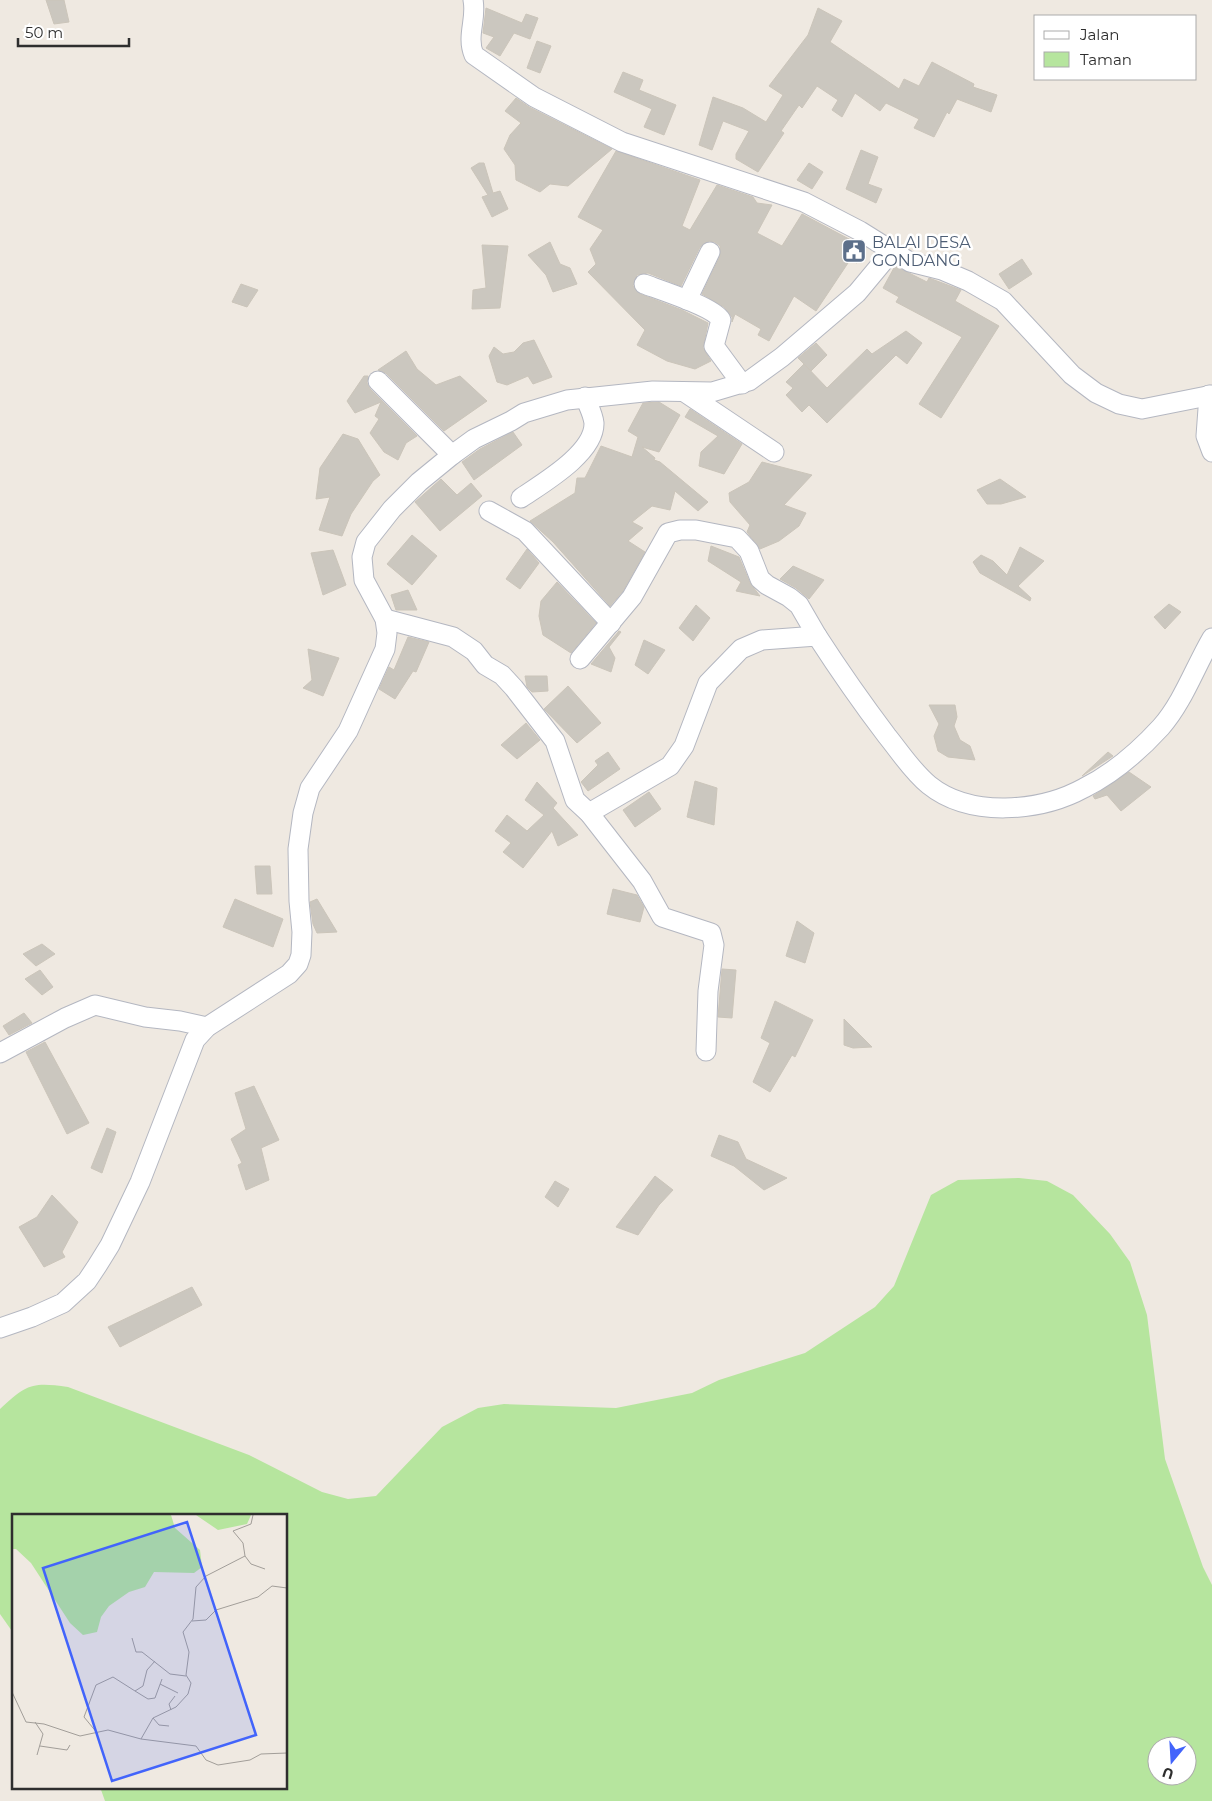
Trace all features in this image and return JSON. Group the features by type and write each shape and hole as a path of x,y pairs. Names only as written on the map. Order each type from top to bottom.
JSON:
{"street":[{"path":"473,0 475,10 470,38 474,55 534,97 622,142 804,202 860,231 910,262 923,264 968,280 1003,301 1072,375 1096,393 1119,404 1142,409 1211,395 1206,436 1212,452"},
{"path":"0,1328 32,1317 63,1303 87,1281 110,1245 140,1182 191,1048 207,1027 281,980 298,964 301,955 302,932 299,901 298,849 306,799 315,778 348,731 385,649 387,633 385,619 364,580 362,557 366,542 392,509 419,482 474,439 524,413 567,400 585,397 653,391 712,392 742,384 782,358 857,294 892,251"},
{"path":"687,300 710,252"},
{"path":"644,284 687,300 720,317 721,320 714,346 742,384"},
{"path":"378,381 452,455"},
{"path":"686,392 774,452"},
{"path":"521,498 555,474 586,447 594,426 585,397"},
{"path":"489,511 525,532 610,623"},
{"path":"580,659 632,597 668,534 680,530 696,530 737,538 749,551 760,579 767,586 790,597 799,605 817,636 864,706 911,767 929,785 948,797 976,806 1000,807 1039,804 1082,790 1131,755 1161,726 1212,638"},
{"path":"385,619 454,637 474,651 485,664 502,675 555,741 575,800 589,813 642,881 662,917 706,930 713,936 706,1051"},
{"path":"589,813 670,766 684,746 708,683 741,649 762,640 817,636"},
{"path":"0,1053 65,1018 95,1005 145,1017 180,1021 207,1027"}],"green space":[{"path":"1019,1178 1047,1181 1073,1195 1110,1234 1130,1262 1147,1315 1165,1459 1203,1567 1212,1585 1212,1801 105,1801 100,1788 288,1788 288,1514 12,1514 12,1631 0,1614 0,1409 17,1394 31,1387 46,1385 68,1387 249,1455 322,1492 348,1499 376,1496 442,1427 478,1408 504,1404 616,1408 692,1393 719,1380 805,1353 875,1307 894,1286 931,1195 958,1180"}],"building":[{"path":"46,0 64,0 69,22 54,24"},
{"path":"486,8 522,23 526,14 538,18 530,39 514,33 500,56 486,48 494,37 483,33"},
{"path":"818,8 842,21 830,42 899,89 904,79 919,86 932,62 974,84 973,87 997,95 991,112 957,99 949,114 947,112 934,137 914,128 919,119 886,103 880,111 855,93 842,117 832,110 838,100 817,86 802,108 799,105 781,131 784,133 758,172 736,159 736,154 749,131 723,121 712,150 699,145 713,97 743,108 766,122 783,95 769,86 808,35"},
{"path":"537,41 551,46 540,73 527,68"},
{"path":"623,72 643,80 639,90 676,105 664,135 644,127 652,109 614,92"},
{"path":"516,98 529,107 612,149 568,186 550,184 540,192 516,180 515,165 504,149 510,135 521,123 505,111"},
{"path":"861,150 878,157 868,184 882,189 876,203 846,189"},
{"path":"616,151 700,180 682,226 690,230 717,185 753,197 757,203 772,205 757,233 782,246 802,214 864,247 857,263 850,260 816,311 794,296 769,341 758,335 761,329 735,314 732,322 732,317 724,307 702,294 720,256 720,246 715,242 709,241 700,247 681,286 648,273 637,275 633,286 640,294 682,310 708,323 703,348 711,361 695,369 667,361 637,345 645,330 588,272 596,264 590,249 603,230 578,217"},
{"path":"479,163 484,163 493,193 500,191 508,209 492,217 482,197 488,195 471,168"},
{"path":"809,163 823,172 812,189 797,180"},
{"path":"550,242 560,264 570,268 577,284 553,292 546,275 528,255"},
{"path":"482,245 508,246 500,308 472,309 473,290 486,288"},
{"path":"1022,259 1032,274 1009,289 999,274"},
{"path":"895,266 927,282 929,278 961,290 955,301 999,326 941,418 919,404 962,337 896,302 899,297 883,288"},
{"path":"241,284 258,290 247,307 232,302"},
{"path":"906,331 922,343 907,364 896,355 827,423 809,405 802,412 786,395 793,388 786,382 804,364 827,388 867,349 872,354"},
{"path":"534,340 552,377 533,384 528,376 507,385 497,382 489,356 494,347 503,354 514,352 523,343"},
{"path":"816,343 827,355 811,371 798,358"},
{"path":"406,351 417,369 436,385 460,376 487,401 444,431 386,373 378,370"},
{"path":"364,376 368,376 367,383 370,389 417,436 406,443 398,460 384,452 370,433 379,419 375,416 381,402 355,413 347,401"},
{"path":"659,402 680,415 659,452 642,447 655,458 654,460 660,462 708,502 698,511 675,491 670,510 652,506 632,522 643,528 628,541 645,552 623,591 610,606 553,542 530,521 575,493 577,478 585,478 601,446 632,457 638,437 628,431 643,403"},
{"path":"690,409 742,444 724,474 699,466 701,452 718,436 685,417"},
{"path":"513,432 522,445 474,480 462,462 480,449"},
{"path":"343,434 358,439 380,475 373,481 351,514 342,536 319,530 330,497 316,499 320,468"},
{"path":"762,462 812,475 784,505 806,513 799,526 779,541 760,549 747,532 750,525 730,502 729,493 749,482"},
{"path":"441,479 457,495 471,483 482,496 440,531 415,502"},
{"path":"1000,479 1026,497 1001,504 987,504 977,490"},
{"path":"412,535 437,556 412,585 387,564"},
{"path":"711,546 739,557 750,583 760,596 736,591 741,582 708,561"},
{"path":"1020,547 1044,561 1018,586 1031,598 1030,601 980,573 973,562 981,555 993,561 1007,575"},
{"path":"527,549 539,563 520,589 506,579"},
{"path":"333,550 346,585 323,595 311,553"},
{"path":"793,566 824,580 809,599 796,588 780,579"},
{"path":"557,582 596,623 571,653 543,635 539,616 541,601"},
{"path":"408,590 417,610 396,610 391,595"},
{"path":"1169,604 1181,612 1165,629 1154,617"},
{"path":"696,605 710,618 693,641 679,628"},
{"path":"619,631 621,632 609,647 615,658 611,672 591,664"},
{"path":"408,637 429,642 416,672 413,671 395,699 379,689 389,667 394,670"},
{"path":"644,640 665,650 648,674 635,665"},
{"path":"308,649 339,658 323,696 303,688 312,680"},
{"path":"525,676 547,676 548,691 532,692 527,687"},
{"path":"568,686 601,723 577,743 544,709"},
{"path":"929,705 955,705 957,717 954,726 960,740 970,746 975,760 948,757 938,751 934,736 939,724"},
{"path":"526,723 540,740 517,759 501,745"},
{"path":"608,752 620,769 588,791 581,782 598,765 595,761"},
{"path":"1108,752 1113,756 1082,776"},
{"path":"1129,772 1151,787 1121,811 1107,795 1095,799 1093,796"},
{"path":"695,781 717,788 714,825 687,817"},
{"path":"537,782 557,803 553,808 578,835 558,846 552,831 523,868 503,852 511,843 495,831 507,815 527,831 544,815 525,800"},
{"path":"649,792 661,809 635,827 623,810"},
{"path":"255,866 270,866 272,894 257,894"},
{"path":"613,889 637,895 644,907 640,922 607,914"},
{"path":"235,899 283,919 273,947 223,927"},
{"path":"317,899 337,932 317,933 313,924 310,902"},
{"path":"797,921 814,933 805,963 786,956"},
{"path":"42,944 55,954 36,966 23,954"},
{"path":"722,969 736,970 732,1018 718,1017"},
{"path":"40,970 53,987 42,995 25,979"},
{"path":"775,1001 813,1020 795,1057 792,1055 770,1092 753,1082 770,1043 761,1038"},
{"path":"24,1013 32,1023 9,1035 3,1026"},
{"path":"844,1019 872,1047 853,1048 844,1045"},
{"path":"45,1042 89,1123 67,1134 26,1052"},
{"path":"254,1086 279,1140 261,1148 269,1180 246,1190 238,1165 242,1163 231,1139 246,1129 235,1093"},
{"path":"107,1128 116,1132 102,1173 91,1168"},
{"path":"719,1135 738,1142 746,1159 787,1178 764,1190 734,1166 711,1156"},
{"path":"655,1176 673,1190 659,1205 638,1235 616,1227"},
{"path":"555,1181 569,1189 558,1207 545,1197"},
{"path":"52,1195 78,1222 62,1252 65,1257 44,1267 19,1227 37,1217"},
{"path":"192,1287 202,1305 120,1347 108,1327"}],"place":[{"name":"BALAI DESA GONDANG","path":"854,251"}]}
